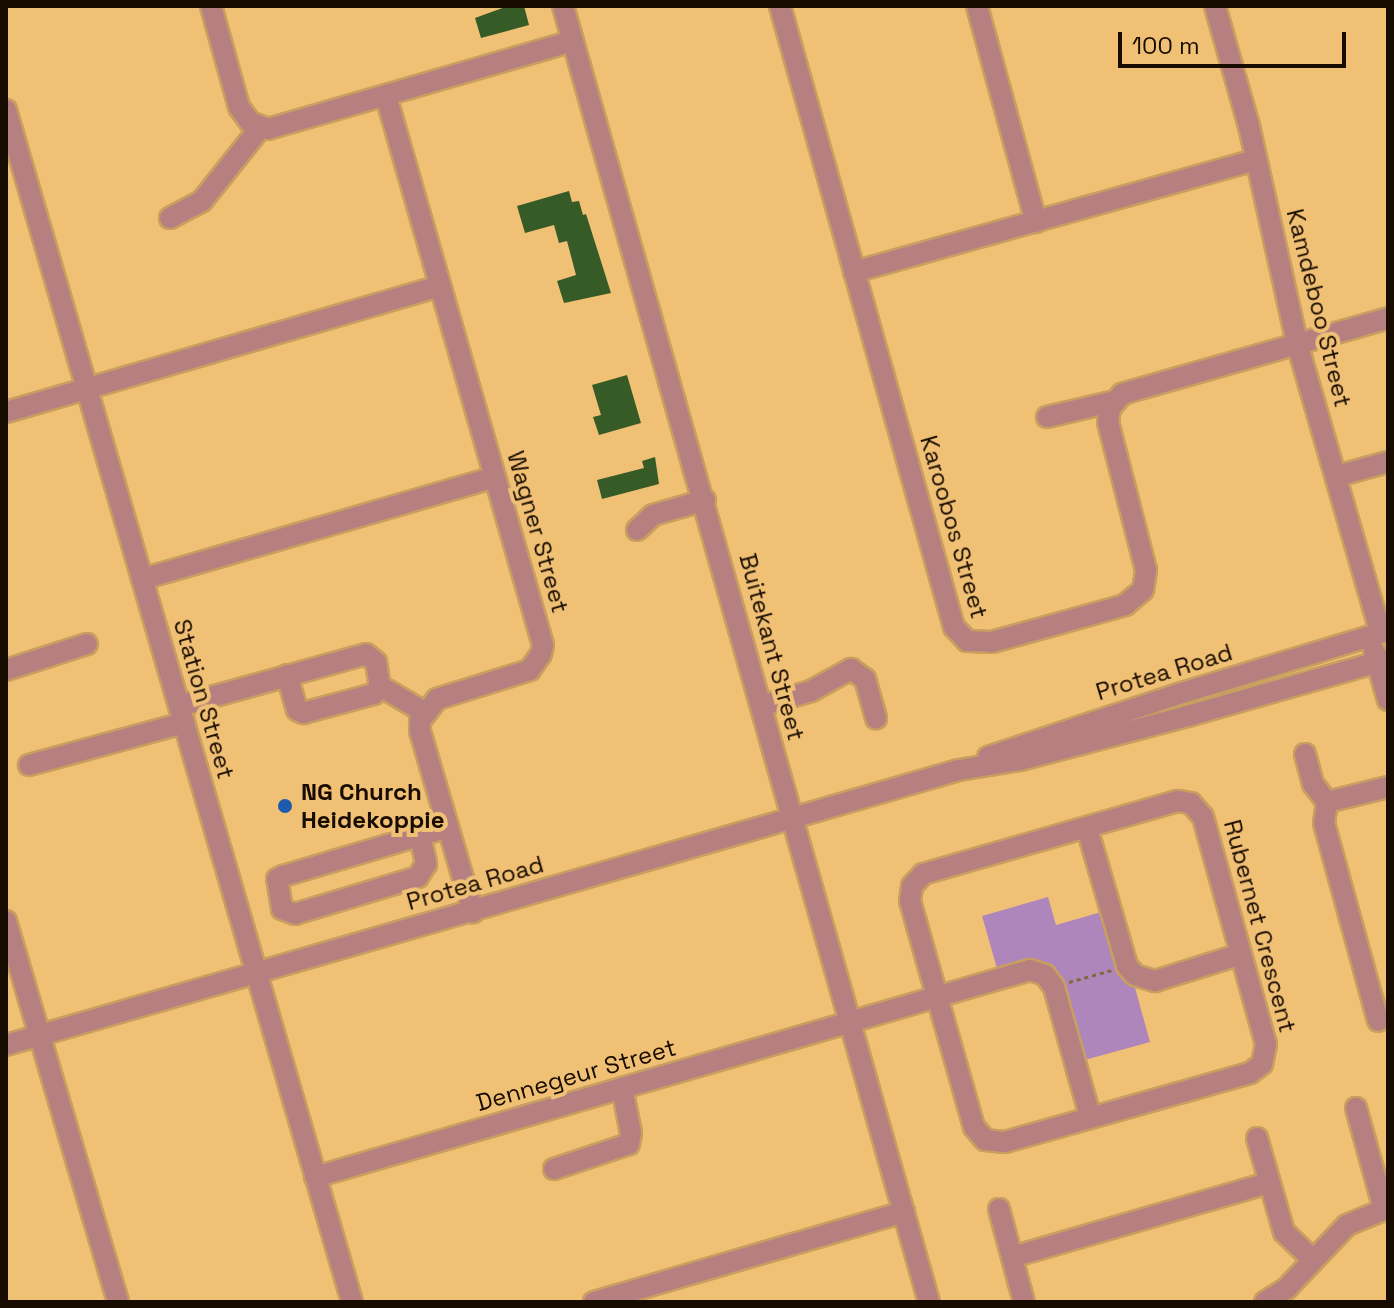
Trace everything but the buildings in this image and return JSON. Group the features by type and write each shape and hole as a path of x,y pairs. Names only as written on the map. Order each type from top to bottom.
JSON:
{"street":[{"path":"211,6 239,107 245,118 260,128 275,128 573,41"},
{"name":"Buitekant Street","path":"563,6 929,1302"},
{"name":"Karoobos Street","path":"780,6 954,627 967,641 992,642 1125,605 1143,590 1146,570 1108,422 1115,401"},
{"path":"977,6 1036,222"},
{"name":"Kamdeboo Street","path":"1215,6 1256,160 1297,343 1381,630 1388,700"},
{"name":"Wagner Street","path":"386,96 541,635 541,654 522,674 437,699 424,712"},
{"name":"Station Street","path":"6,110 352,1302"},
{"path":"170,218 202,201 260,128"},
{"path":"854,272 1256,160"},
{"path":"6,412 440,286"},
{"path":"1047,417 1115,401 1127,391 1388,318"},
{"path":"1337,476 1388,462"},
{"path":"142,579 495,477"},
{"path":"637,530 653,515 705,500"},
{"name":"Protea Road","path":"959,770 1017,745 1381,630"},
{"path":"6,670 87,644"},
{"path":"29,765 287,675 366,654 376,662 380,686 374,694 303,713 297,710 287,675"},
{"name":"Protea Road","path":"6,1045 959,770 1050,752 1383,660"},
{"path":"761,706 811,691 851,669 865,679 876,718"},
{"path":"380,686 424,712 420,731 473,912"},
{"path":"1305,754 1313,784 1327,802 1324,823 1378,1021"},
{"path":"1327,802 1388,787"},
{"name":"Rubernet Crescent","path":"1178,801 1196,807 1203,817 1266,1044 1266,1058 1259,1068 1004,1142 985,1140 974,1127 910,901 915,879 1087,828 1178,801"},
{"path":"420,835 426,864 418,877 295,914 282,909 277,879 420,835 448,827"},
{"path":"1087,828 1127,966 1140,979 1155,981 1241,954"},
{"path":"6,921 118,1302"},
{"name":"Dennegeur Street","path":"315,1177 1030,970 1045,975 1054,987"},
{"path":"1054,987 1090,1116"},
{"path":"554,1169 629,1144 631,1133 622,1088"},
{"path":"1265,1302 1286,1289 1347,1225 1386,1208 1356,1108"},
{"path":"1257,1138 1284,1232 1313,1260"},
{"path":"1012,1257 1269,1183"},
{"path":"999,1209 1024,1302"},
{"path":"594,1302 904,1212"}],"path":[{"path":"1054,987 1127,966"}],"shaded area":[{"path":"1048,897 1056,925 1105,911 1134,984 1150,1042 1081,1061 1059,984 998,972 982,916"}],"place":[{"name":"NG Church Heidekoppie","path":"285,806"}]}
